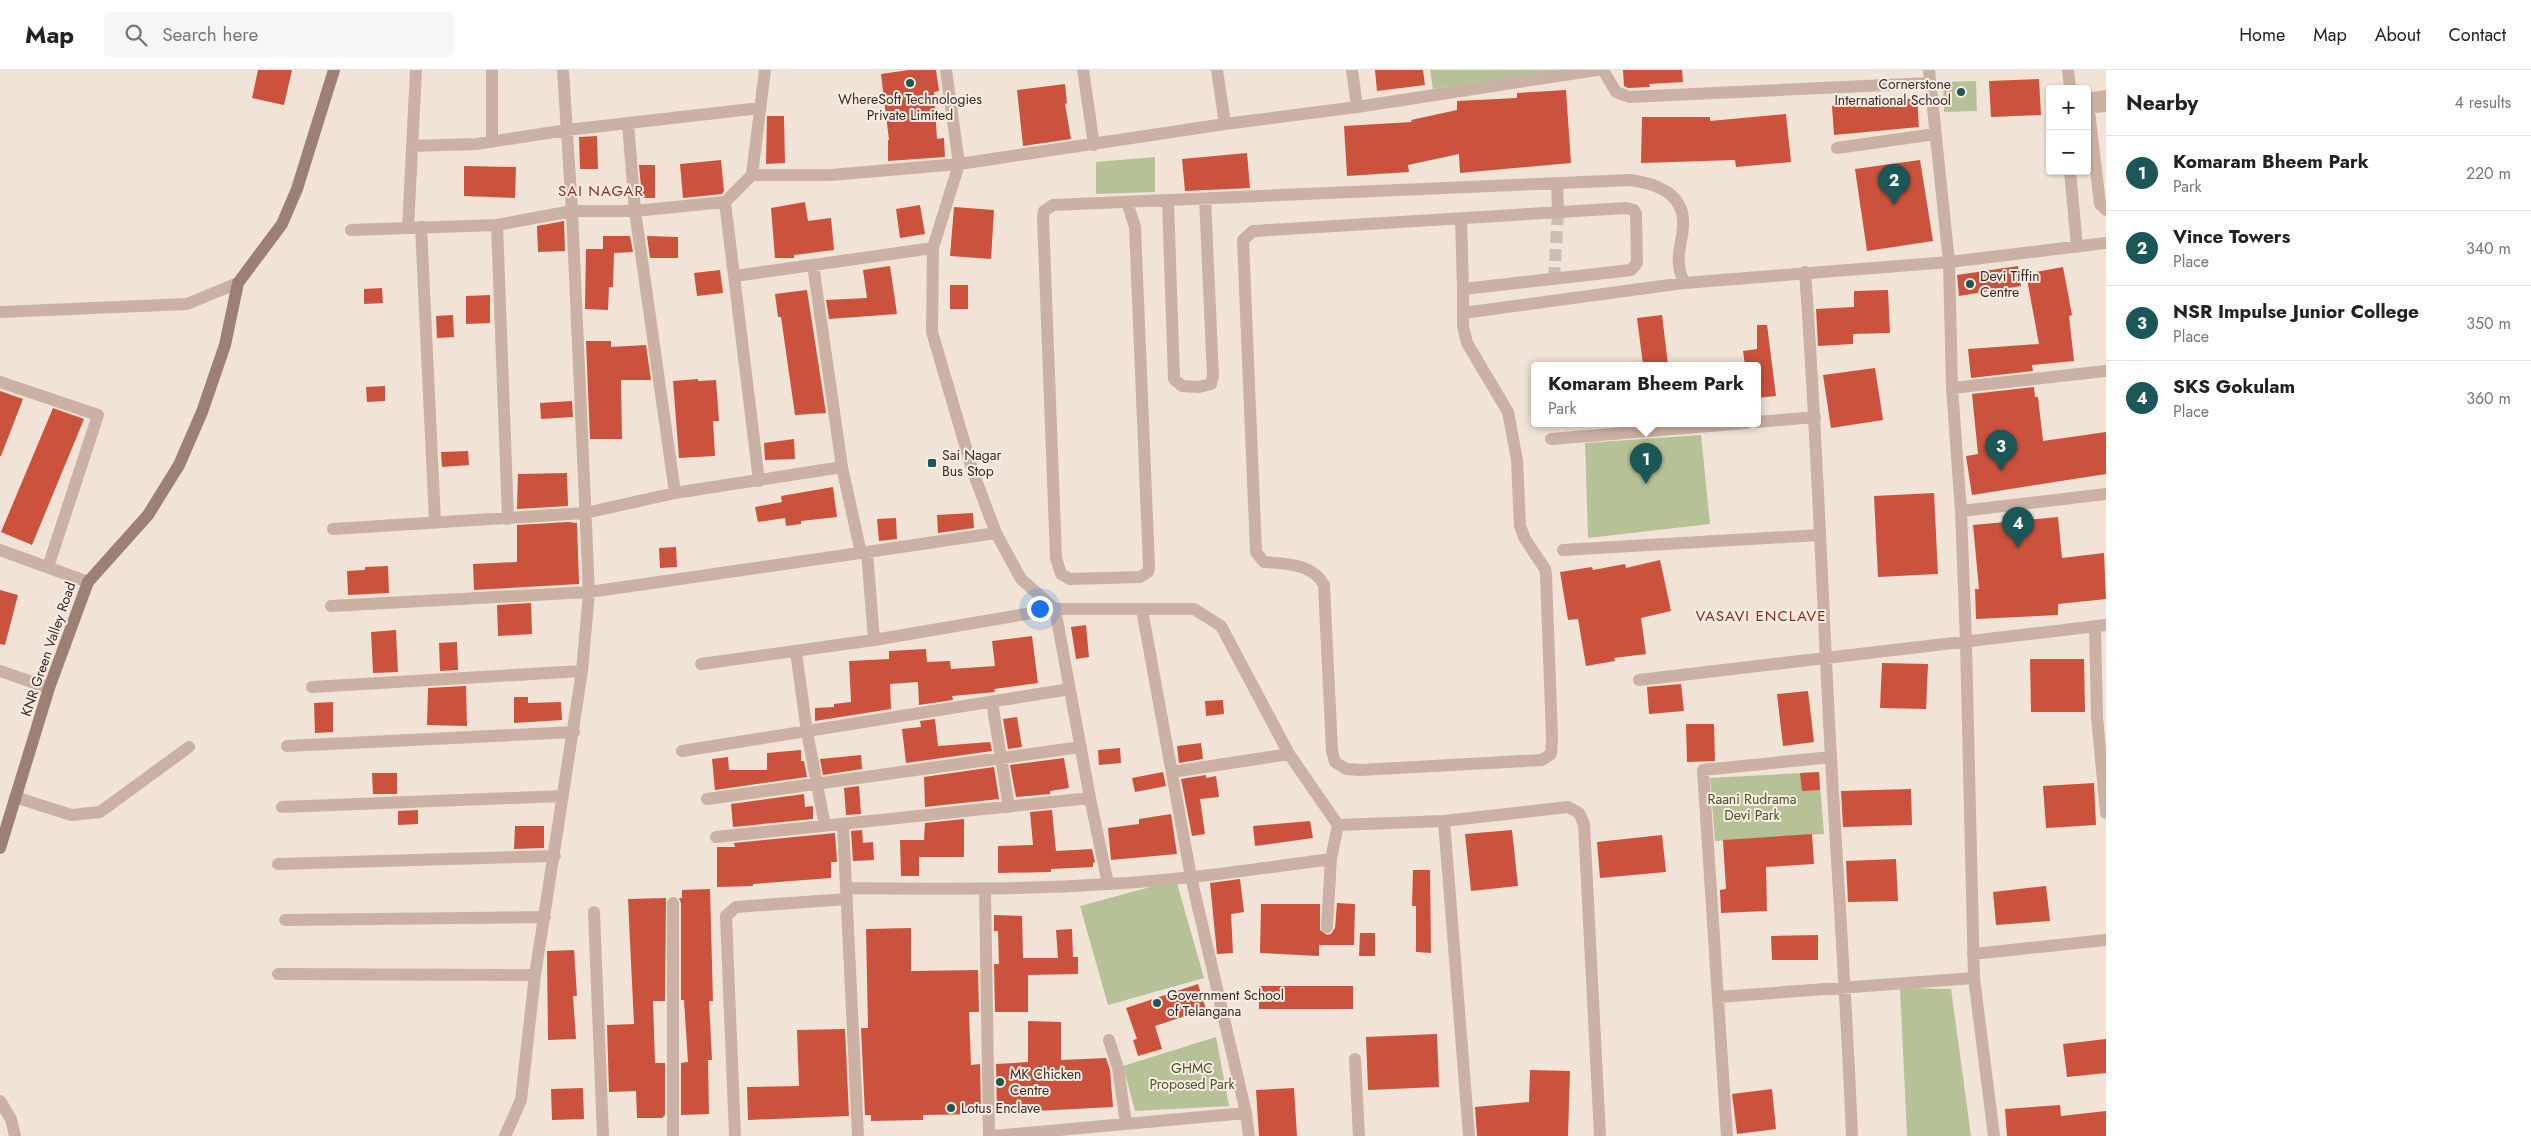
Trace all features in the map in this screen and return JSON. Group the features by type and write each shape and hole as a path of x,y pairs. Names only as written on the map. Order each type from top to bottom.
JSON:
{"street":[{"name":"KNR Green Valley Road","path":"0,848 49,688 88,582 148,515 178,465 202,412 225,345 238,284 282,224 297,189 334,70"},
{"path":"416,70 412,146 414,227 435,522"},
{"path":"492,70 492,142"},
{"path":"505,1136 521,1100 535,975 556,856 563,796 574,732 589,592 568,130 563,70"},
{"path":"351,230 498,225 572,211 635,211 725,202 752,175 765,70"},
{"path":"946,70 959,164 933,248 932,332 973,472 996,533 1020,579 1055,609 1080,747 1108,884"},
{"path":"1083,70 1094,145"},
{"path":"1217,70 1225,124"},
{"path":"1352,70 1357,107"},
{"path":"752,175 830,175 959,164 1225,124 1357,107 1597,70"},
{"path":"1603,70 1616,92 1629,97 1930,84"},
{"path":"1929,70 1950,262 1952,388 1961,512 1966,642 1974,978 1994,1136"},
{"path":"2068,70 2070,85"},
{"path":"2091,98 2106,96"},
{"path":"2091,108 2106,106"},
{"path":"412,146 492,142 568,130 760,108"},
{"path":"628,123 635,211 675,494"},
{"path":"2090,130 2100,204 2106,210"},
{"path":"1837,148 1935,134"},
{"path":"2070,175 2077,247"},
{"path":"1132,202 1135,227 1149,567 1148,572 1140,577 1070,579 1061,574 1056,558 1044,211 1053,205 1630,180 1655,184 1674,197 1683,214 1679,264 1684,284"},
{"path":"1557,183 1558,213"},
{"path":"1168,201 1173,372 1177,384 1199,387 1211,384 1213,376 1205,199"},
{"path":"725,202 759,481"},
{"path":"1461,218 1463,326 1467,343 1505,403 1517,460 1520,526 1524,539 1545,569 1552,738 1551,754 1542,760 1361,770 1346,769 1335,762 1332,751 1324,585 1318,577 1302,566 1264,562 1256,552 1243,240 1253,231 1461,218 1558,213 1626,208 1634,210 1638,257 1637,263 1631,270 1463,289"},
{"path":"498,225 508,519"},
{"path":"1463,313 1684,284 1805,272 1950,262 2106,243"},
{"path":"735,276 933,248"},
{"path":"813,265 842,467 864,552 874,640"},
{"path":"1805,272 1815,417 1831,757 1846,988 1852,1136"},
{"path":"1554,278 1558,300"},
{"path":"0,312 187,304 238,284"},
{"path":"1952,388 2106,371"},
{"path":"0,382 98,415 48,567"},
{"path":"1761,422 1815,417"},
{"path":"1551,438 1694,427"},
{"path":"334,529 585,513 675,494 842,467"},
{"path":"1961,512 2106,494"},
{"path":"331,606 589,592 996,533"},
{"path":"1563,550 1820,535"},
{"path":"0,550 88,582"},
{"path":"701,664 874,640 1055,609 1194,610 1221,626 1289,754 1338,825 1331,859 1327,927"},
{"path":"1142,610 1191,878 1246,1113 1249,1136"},
{"path":"1639,680 2100,626 2106,813"},
{"path":"796,652 807,732 826,826"},
{"path":"0,671 49,688"},
{"path":"312,687 582,671"},
{"path":"682,751 1070,689"},
{"path":"992,702 1008,807"},
{"path":"287,746 574,732"},
{"path":"14,798 71,815 100,812 189,747"},
{"path":"708,799 1080,747"},
{"path":"1172,772 1289,754"},
{"path":"1727,1136 1704,770 1831,757"},
{"path":"282,807 563,796"},
{"path":"716,838 1090,798"},
{"path":"1338,825 1444,821 1568,807 1579,813 1584,824 1600,1136"},
{"path":"1444,821 1469,1136"},
{"path":"843,824 858,1136"},
{"path":"278,864 556,856"},
{"path":"735,1136 726,916 736,907 846,894 985,890 1191,878 1331,859"},
{"path":"985,890 991,1136 1246,1113"},
{"path":"673,903 673,1136"},
{"path":"594,912 603,1136"},
{"path":"285,920 545,917"},
{"path":"1973,954 2106,940"},
{"path":"278,974 535,975"},
{"path":"1718,997 1974,978"},
{"path":"1109,1040 1118,1068 1126,1124"},
{"path":"1355,1059 1359,1136"},
{"path":"0,1101 11,1119 16,1136"}],"green space":[{"path":"1430,70 1563,70 1433,89"},
{"path":"1976,81 1977,111 1944,112 1943,82"},
{"path":"1155,157 1155,192 1096,194 1096,162"},
{"path":"1701,435 1710,524 1588,538 1585,443"},
{"name":"Raani Rudrama Devi Park","path":"1819,772 1824,834 1715,841 1710,778"},
{"name":"Government School of Telangana","path":"1176,880 1204,978 1108,1005 1080,906"},
{"path":"1900,988 1951,989 1971,1136 1907,1136"},
{"name":"GHMC Proposed Park","path":"1216,1037 1229,1106 1135,1111 1123,1066"}],"building":[{"path":"258,70 292,70 284,105 252,98"},
{"path":"909,70 936,70 939,91 934,92 937,139 944,138 945,157 888,161 889,140 881,74"},
{"path":"1375,70 1423,70 1425,85 1377,91"},
{"path":"1623,70 1682,70 1683,82 1649,84 1650,87 1628,88 1624,86"},
{"path":"2039,79 2041,115 1991,117 1989,81"},
{"path":"1065,84 1067,103 1065,104 1071,139 1023,146 1017,90"},
{"path":"1566,90 1571,163 1460,173 1459,154 1408,165 1409,172 1347,176 1344,126 1412,122 1411,120 1457,110 1457,101 1517,98 1517,93"},
{"path":"1917,98 1919,127 1834,135 1832,106"},
{"path":"1786,114 1791,162 1736,167 1735,160 1641,163 1642,117 1710,117 1710,121"},
{"path":"767,116 784,116 785,163 766,164"},
{"path":"597,136 598,169 580,169 579,137"},
{"path":"1247,153 1250,188 1185,191 1182,159"},
{"path":"721,160 724,191 722,194 683,198 680,164"},
{"path":"1920,160 1933,241 1867,251 1855,169"},
{"path":"639,165 655,165 655,198 642,198"},
{"path":"464,166 516,167 515,198 464,196"},
{"path":"805,202 808,221 831,218 834,250 794,255 794,258 775,258 771,208"},
{"path":"920,205 925,234 900,238 896,209"},
{"path":"954,207 994,210 991,259 950,256"},
{"path":"564,221 565,251 538,252 537,226"},
{"path":"603,236 630,236 633,252 614,253 613,287 609,287 608,310 585,309 586,249 603,249"},
{"path":"647,236 678,237 678,258 650,258"},
{"path":"890,266 897,314 829,319 826,300 867,298 863,270"},
{"path":"2018,266 2021,286 1959,296 1957,275"},
{"path":"2063,267 2072,315 2069,316 2074,361 2032,365 2033,371 1971,378 1968,349 2039,344 2026,274"},
{"path":"720,270 723,293 697,296 694,273"},
{"path":"950,285 968,285 968,309 950,309"},
{"path":"382,288 383,303 364,304 364,289"},
{"path":"807,290 826,413 795,415 781,317 778,317 775,294"},
{"path":"1888,290 1890,333 1853,334 1853,344 1818,346 1816,309 1854,307 1854,291"},
{"path":"490,295 490,323 466,324 466,296"},
{"path":"453,315 454,337 437,338 436,316"},
{"path":"1662,315 1668,362 1643,362 1637,318"},
{"path":"1757,325 1767,325 1776,396 1761,398 1761,362 1745,362 1743,351 1757,349"},
{"path":"586,341 611,341 611,347 646,345 651,380 621,380 622,439 590,439"},
{"path":"1875,368 1883,420 1831,428 1823,375"},
{"path":"698,379 698,381 716,380 719,421 713,421 715,456 679,458 673,381"},
{"path":"385,386 385,401 367,402 366,387"},
{"path":"2034,387 2035,397 2038,397 2043,441 2106,432 2106,474 1972,495 1966,456 1978,454 1972,394"},
{"path":"0,391 23,399 1,456 0,456"},
{"path":"572,401 573,417 541,419 540,403"},
{"path":"53,408 84,419 32,545 1,532"},
{"path":"794,439 795,459 765,460 764,443"},
{"path":"468,451 469,465 442,467 441,452"},
{"path":"567,473 568,506 517,509 518,474"},
{"path":"833,487 837,517 801,521 801,524 786,526 785,518 758,522 755,507 782,502 781,496"},
{"path":"1934,493 1938,574 1878,577 1874,496"},
{"path":"973,513 974,528 938,533 937,515"},
{"path":"2058,517 2062,558 2104,553 2106,599 2058,604 2058,615 1976,619 1975,589 1979,589 1973,525"},
{"path":"896,518 897,539 879,541 877,519"},
{"path":"577,523 579,584 474,590 473,564 517,562 517,525"},
{"path":"676,547 677,567 660,568 659,548"},
{"path":"1660,560 1671,611 1641,618 1646,654 1614,658 1615,661 1586,666 1578,619 1568,620 1560,572 1592,567 1593,570 1625,564 1626,568"},
{"path":"388,566 389,593 348,595 347,571 365,570 365,567"},
{"path":"0,590 18,595 5,645 0,644"},
{"path":"531,603 532,634 498,636 497,605"},
{"path":"1086,625 1089,657 1076,659 1071,627"},
{"path":"396,630 398,672 373,673 371,632"},
{"path":"1032,636 1038,683 994,689 995,692 952,696 953,700 919,705 918,682 890,684 891,709 815,721 815,708 834,707 834,704 851,702 849,661 889,659 889,651 926,649 927,662 950,661 951,669 995,666 992,641"},
{"path":"457,642 458,670 440,671 439,643"},
{"path":"2030,659 2084,659 2085,712 2031,712"},
{"path":"1882,663 1928,664 1926,709 1880,708"},
{"path":"1681,684 1684,711 1649,714 1647,687"},
{"path":"466,686 467,726 427,725 428,688"},
{"path":"1808,691 1814,742 1783,746 1777,694"},
{"path":"514,697 528,697 528,703 561,702 562,720 514,723"},
{"path":"1223,700 1224,714 1206,716 1205,701"},
{"path":"333,702 333,732 315,733 314,703"},
{"path":"1017,717 1022,747 1008,749 1003,719"},
{"path":"935,719 938,746 990,742 992,751 906,763 902,729 921,727 920,721"},
{"path":"1686,724 1714,724 1715,761 1687,762"},
{"path":"1201,743 1203,759 1179,763 1177,746"},
{"path":"1120,748 1121,763 1099,765 1098,750"},
{"path":"801,750 801,761 804,761 807,777 715,790 712,759 728,757 729,770 767,770 767,753"},
{"path":"861,755 862,769 823,775 820,759"},
{"path":"1064,758 1069,788 1050,791 1050,794 1016,797 1010,765"},
{"path":"994,767 999,799 925,807 924,777"},
{"path":"1163,772 1166,786 1135,792 1132,778"},
{"path":"1819,772 1820,790 1802,791 1800,773"},
{"path":"372,773 397,773 397,794 373,794"},
{"path":"1206,775 1206,778 1216,776 1219,797 1200,799 1205,834 1192,836 1181,779"},
{"path":"2094,783 2096,825 2046,828 2043,786"},
{"path":"859,786 861,814 846,815 844,788"},
{"path":"1911,789 1912,825 1843,827 1841,791"},
{"path":"804,794 805,807 813,806 813,819 733,827 731,804"},
{"path":"418,810 418,824 398,825 398,811"},
{"path":"1052,810 1056,851 1092,849 1095,862 1093,867 1051,869 1051,872 998,873 998,846 1033,845 1030,812"},
{"path":"1171,814 1177,854 1111,860 1108,828 1139,824 1139,819"},
{"path":"964,819 964,857 919,857 919,876 901,876 900,840 924,840 925,823"},
{"path":"1310,821 1313,838 1255,846 1253,826"},
{"path":"515,826 544,826 544,848 514,849"},
{"path":"862,830 863,843 873,842 874,860 853,861 851,831"},
{"path":"1512,830 1518,886 1471,891 1465,834"},
{"path":"835,833 837,862 831,862 831,878 753,884 753,886 717,887 717,847 735,847 734,843"},
{"path":"1812,834 1814,864 1766,867 1767,911 1721,913 1720,890 1726,889 1723,840"},
{"path":"1662,835 1666,872 1600,878 1597,842"},
{"path":"1896,859 1898,901 1848,902 1846,861"},
{"path":"1413,870 1430,870 1431,953 1416,952 1416,906 1412,906"},
{"path":"1240,879 1244,912 1231,914 1233,953 1217,954 1210,883"},
{"path":"2046,886 2050,921 1996,925 1993,892"},
{"path":"710,889 713,1001 709,1001 712,1060 708,1060 709,1114 681,1115 681,1063 688,1062 684,1000 681,1000 681,903 679,898 682,898 682,890"},
{"path":"666,898 665,1001 653,1001 655,1063 665,1063 665,1115 662,1118 637,1118 636,1091 609,1092 607,1025 634,1024 628,899"},
{"path":"1337,903 1355,904 1354,945 1319,945 1319,956 1260,953 1261,904 1320,904 1320,930 1327,935 1331,934 1335,928"},
{"path":"994,915 1022,916 1023,958 1058,958 1056,930 1072,929 1073,957 1078,957 1078,974 1028,975 1028,1012 995,1012 994,964 999,964 998,931 994,931"},
{"path":"911,928 911,971 978,970 979,1012 969,1012 971,1065 980,1064 981,1114 923,1115 923,1120 871,1121 871,1115 865,1115 861,1028 868,1028 866,929"},
{"path":"1360,933 1375,933 1375,956 1359,956"},
{"path":"1818,935 1818,960 1772,960 1771,936"},
{"path":"574,950 577,996 573,996 576,1039 548,1040 547,951"},
{"path":"1198,984 1206,1009 1155,1026 1162,1049 1138,1056 1133,1040 1137,1039 1126,1008"},
{"path":"1259,986 1353,986 1353,1009 1259,1009"},
{"path":"1028,1021 1061,1022 1061,1060 1106,1058 1110,1070 1113,1107 997,1113 996,1064 1028,1062"},
{"path":"845,1029 849,1116 748,1120 747,1087 799,1086 797,1030"},
{"path":"1437,1034 1439,1087 1368,1090 1366,1037"},
{"path":"2106,1039 2106,1073 2067,1077 2063,1044"},
{"path":"1530,1070 1570,1071 1568,1136 1477,1136 1475,1107 1529,1102"},
{"path":"583,1088 584,1119 552,1120 551,1089"},
{"path":"1294,1088 1297,1136 1259,1136 1256,1090"},
{"path":"1772,1089 1776,1129 1737,1134 1732,1094"},
{"path":"2060,1105 2061,1116 2106,1111 2106,1136 2007,1136 2005,1109"}],"tunnel":[{"path":"1554,279 1558,213"}],"place":[{"name":"WhereSoft Technologies Private Limited","path":"910,83"},
{"name":"Cornerstone International School","path":"1961,92"},
{"name":"Vince Towers","path":"1894,205"},
{"name":"Devi Tiffin Centre","path":"1970,284"},
{"name":"Sai Nagar Bus Stop","path":"932,463"},
{"name":"NSR Impulse Junior College","path":"2001,471"},
{"name":"Komaram Bheem Park","path":"1646,484"},
{"name":"SKS Gokulam","path":"2018,548"},
{"name":"Government School of Telangana","path":"1157,1003"},
{"name":"MK Chicken Centre","path":"1000,1082"},
{"name":"Lotus Enclave","path":"951,1108"}],"district":[{"name":"SAI NAGAR","path":"601,191"},
{"name":"VASAVI ENCLAVE","path":"1761,616"}]}
